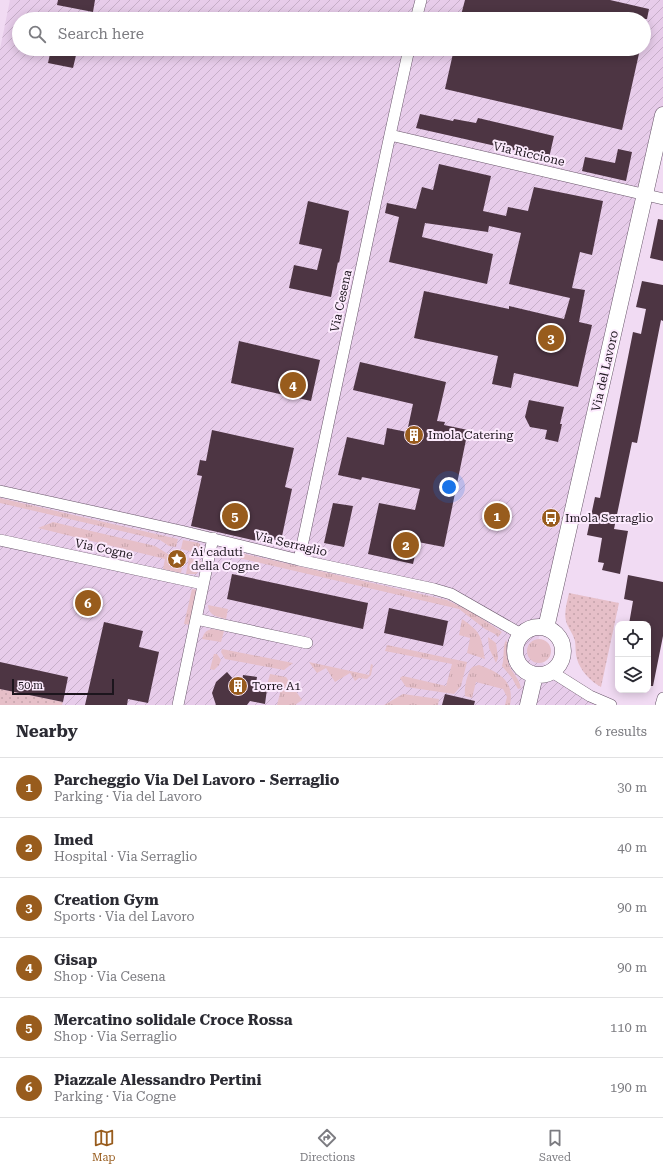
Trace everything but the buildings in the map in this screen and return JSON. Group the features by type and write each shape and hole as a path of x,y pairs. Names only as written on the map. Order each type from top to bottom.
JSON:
{"main road":[{"name":"Via del Lavoro","path":"546,628 663,115"},
{"path":"539,626 546,628 552,630 558,635 561,641 563,648 561,662 552,672 541,676 528,673 517,662 515,648 517,640 521,634 532,627 539,626"},
{"path":"528,705 535,675"}],"street":[{"path":"418,12 421,0"},
{"name":"Via Cesena","path":"299,560 390,134 408,56"},
{"name":"Via Riccione","path":"390,134 663,199"},
{"name":"Via Serraglio","path":"0,491 213,538 299,560 434,588 451,594 521,634"},
{"path":"178,705 213,538"},
{"name":"Via Cogne","path":"0,540 203,584"},
{"path":"196,619 307,644"},
{"path":"552,672 590,696 611,705"},
{"path":"661,705 663,698"}],"shaded area":[{"path":"10,0 663,0 663,106 652,156 586,415 535,656 567,684 604,705 0,705 0,49"}],"green space":[{"path":"0,498 178,539 176,547 169,546 160,540 0,503"},
{"path":"53,522 155,546 168,554 184,557 181,573 163,569 165,559 38,528"},
{"path":"183,540 199,543 203,549 203,555 181,549"},
{"path":"228,550 447,600 472,612 502,632 498,637 459,609 230,556 219,558 222,552"},
{"path":"189,558 201,561 199,571 196,574 186,574"},
{"path":"192,589 199,590 191,625 184,624"},
{"path":"569,593 619,603 601,687 586,675 577,659 575,641 565,616"},
{"path":"208,605 228,609 226,619 211,613"},
{"path":"462,619 480,636 485,659 467,653 470,638 459,635"},
{"path":"212,629 224,631 221,642 202,639 208,630"},
{"path":"488,637 496,643 498,658 496,663 489,648"},
{"path":"539,639 544,640 550,646 550,656 544,662 539,663 534,662 528,656 527,651 528,646 534,640"},
{"path":"506,640 508,646 509,665 519,681 521,688 518,689 512,678 502,666"},
{"path":"387,645 467,662 461,686 454,694 406,687 400,678 403,676 446,686 452,664 385,651"},
{"path":"222,649 293,663 284,670 225,659 221,652"},
{"path":"214,654 217,654 221,660 219,665 214,670 210,669"},
{"path":"309,662 369,675 371,664 373,665 371,675 367,679 359,678 355,681 350,673 335,682 326,668 317,673"},
{"path":"479,665 504,678 510,689 510,705 505,705 507,697 503,689 476,682 472,698 465,696 466,682 470,670"},
{"path":"270,674 286,677 302,700 295,705 277,705 281,689 267,685"},
{"path":"0,689 63,702 62,705 0,705"},
{"path":"403,694 439,699 438,705 384,705"}],"place":[{"name":"Creation Gym","path":"551,338"},
{"name":"Gisap","path":"293,385"},
{"name":"Imola Catering","path":"414,435"},
{"name":"Mercatino solidale Croce Rossa","path":"235,516"},
{"name":"Parcheggio Via Del Lavoro - Serraglio","path":"497,516"},
{"name":"Imola Serraglio","path":"551,518"},
{"name":"Imed","path":"406,545"},
{"name":"Ai caduti della Cogne","path":"177,559"},
{"name":"Piazzale Alessandro Pertini","path":"88,603"},
{"name":"Torre A1","path":"238,686"}]}
